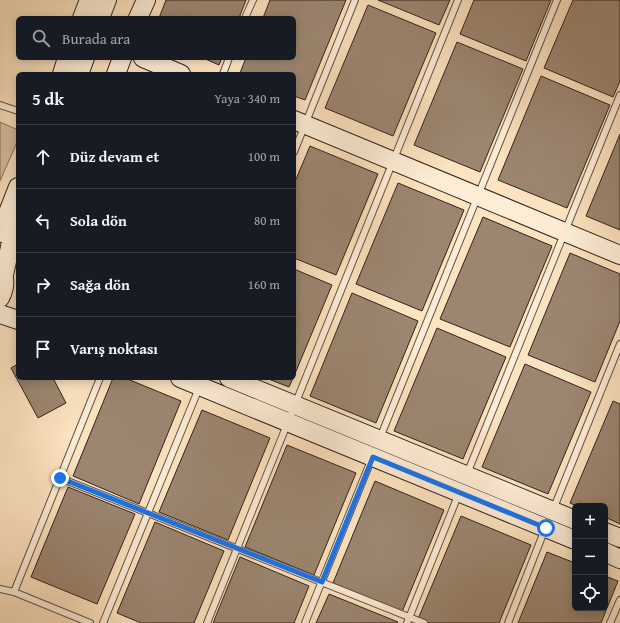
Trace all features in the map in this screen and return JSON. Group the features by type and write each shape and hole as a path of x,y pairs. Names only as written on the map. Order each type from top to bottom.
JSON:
{"street":[{"path":"83,16 89,0"},
{"path":"101,16 107,0"},
{"path":"139,16 146,0"},
{"path":"63,72 66,60"},
{"path":"80,72 84,60"},
{"path":"117,72 121,60"},
{"path":"148,60 177,72"},
{"path":"300,123 620,255"},
{"path":"0,233 16,192"},
{"path":"5,282 13,233 16,228"},
{"path":"0,314 16,319"},
{"path":"185,380 373,457 553,511 572,519"},
{"path":"234,380 380,440 546,528 573,539"},
{"path":"608,533 620,538"},
{"path":"608,553 620,558"}],"lane":[{"path":"246,16 253,0"},
{"path":"296,142 300,123 355,0"},
{"path":"207,623 458,0"},
{"path":"380,440 557,0"},
{"path":"224,72 228,60"},
{"path":"408,620 620,95"},
{"path":"0,105 16,110"},
{"path":"553,511 620,344"},
{"path":"14,592 99,380"},
{"path":"103,623 200,386"},
{"path":"306,623 373,457"},
{"path":"60,478 322,582 408,620 424,623"},
{"path":"508,623 546,528"},
{"path":"0,589 14,592 81,621 90,623"},
{"path":"610,623 620,600"}],"shaded area":[{"path":"0,122 16,129 16,145 0,181"}],"building":[{"path":"166,0 246,0 240,16 160,16"},
{"path":"270,0 346,0 305,100 296,97 296,72 240,72 245,60 296,60 296,16 264,16"},
{"path":"378,0 450,0 439,25"},
{"path":"474,0 551,0 526,61 460,34"},
{"path":"573,0 620,0 620,81 613,97 544,68"},
{"path":"368,5 436,33 393,136 325,108"},
{"path":"457,42 523,69 480,172 414,145"},
{"path":"208,60 221,60 219,65"},
{"path":"541,76 610,105 567,208 498,180"},
{"path":"620,134 620,230 586,216"},
{"path":"310,146 378,174 336,275 296,259 296,179"},
{"path":"398,183 464,210 422,311 356,284"},
{"path":"483,217 552,246 510,347 440,319"},
{"path":"570,253 620,274 620,321 595,382 528,355"},
{"path":"296,270 332,285 296,371"},
{"path":"352,293 418,321 376,423 310,396"},
{"path":"437,328 506,357 463,459 394,431"},
{"path":"525,364 591,392 548,494 482,467"},
{"path":"16,365 16,377 11,368"},
{"path":"17,380 54,380 66,403 38,418"},
{"path":"112,380 130,380 181,401 139,504 73,476"},
{"path":"271,380 292,380 289,387"},
{"path":"613,401 620,404 620,524 608,518 608,503 570,503"},
{"path":"202,410 270,438 228,540 159,512"},
{"path":"287,445 356,473 314,575 245,547"},
{"path":"375,481 444,510 402,612 333,583"},
{"path":"68,487 135,514 97,604 31,577"},
{"path":"461,516 531,545 499,623 429,623 418,619"},
{"path":"155,522 224,551 194,623 141,623 117,613"},
{"path":"547,552 572,562 572,611 606,611 601,623 518,623"},
{"path":"240,557 309,586 294,623 213,623"},
{"path":"608,577 618,581 608,606"},
{"path":"329,594 398,622 316,623"}],"route":[{"path":"60,478 322,582 373,457 546,528"}]}
